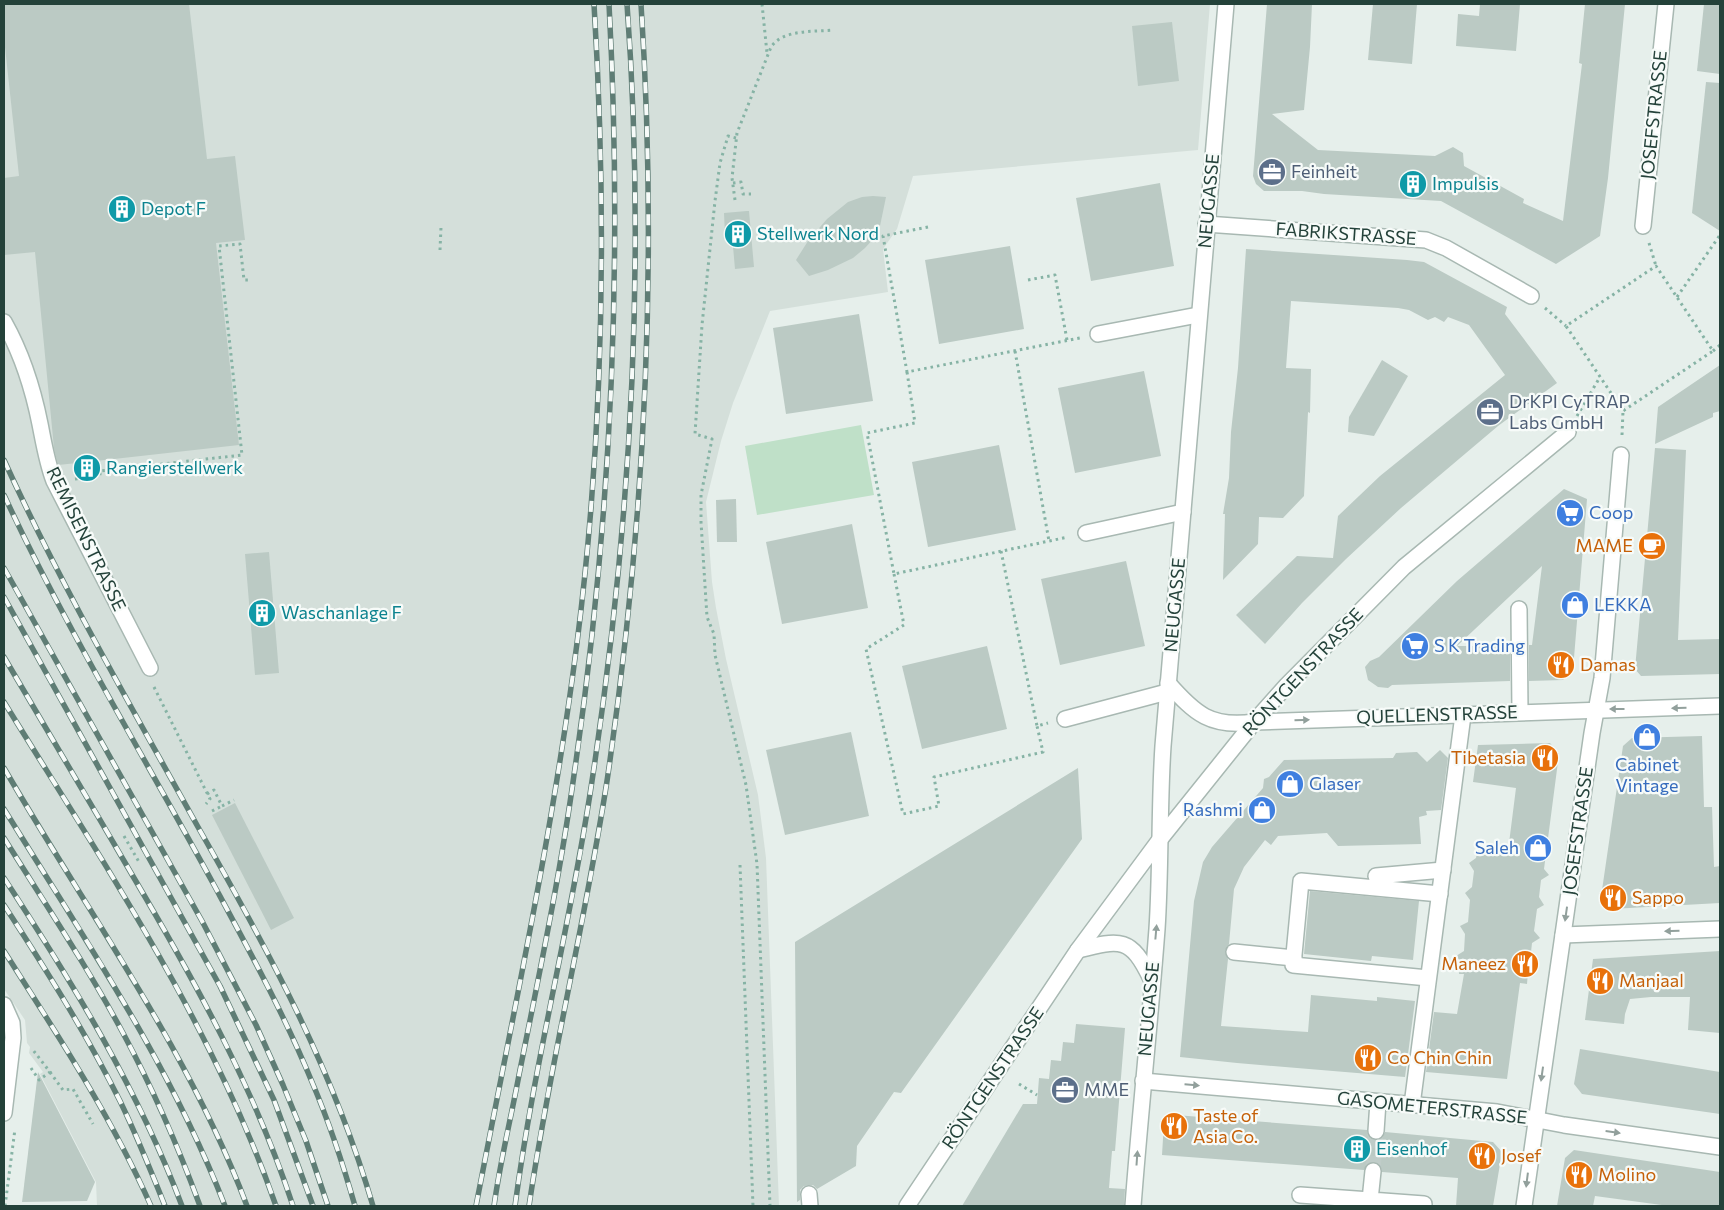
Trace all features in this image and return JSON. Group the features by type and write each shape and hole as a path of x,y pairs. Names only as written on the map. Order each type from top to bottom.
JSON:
{"street":[{"name":"NEUGASSE","path":"1133,1206 1156,929 1161,838 1160,798 1168,688 1198,315 1226,4"},
{"name":"JOSEFSTRASSE","path":"1643,226 1666,4"},
{"name":"FABRIKSTRASSE","path":"1206,224 1426,240 1446,248 1532,296"},
{"path":"1098,334 1198,315"},
{"name":"REMISENSTRASSE","path":"4,322 20,354 29,380 54,481 150,668"},
{"name":"RÖNTGENSTRASSE","path":"908,1206 1078,950 1161,838 1254,722 1286,685 1404,567 1568,432"},
{"name":"JOSEFSTRASSE","path":"1524,1206 1535,1120 1602,678 1621,455"},
{"path":"1086,533 1183,512"},
{"path":"1519,609 1520,712"},
{"path":"1065,719 1168,688"},
{"name":"QUELLENSTRASSE","path":"1168,688 1198,713 1217,722 1236,725 1254,722 1720,706"},
{"path":"1412,1104 1463,715"},
{"path":"1376,876 1443,870"},
{"path":"1428,978 1294,965 1301,881 1440,894"},
{"path":"1563,934 1720,929"},
{"path":"1078,950 1099,944 1117,942 1131,947 1142,960 1152,980"},
{"path":"1234,952 1294,958"},
{"path":"4,1005 12,1023 13,1038 4,1113"},
{"name":"GASOMETERSTRASSE","path":"1143,1081 1497,1112 1535,1120 1720,1147"},
{"path":"1376,1131 1378,1102"},
{"path":"1370,1200 1373,1171"},
{"path":"1300,1195 1424,1204 1423,1206"}],"path":[{"path":"762,4 767,54"},
{"path":"735,200 733,183 736,138 767,54 773,44 782,37 834,30"},
{"path":"736,138 728,136 720,163 702,325 695,434 712,439 700,505 707,617 714,634 715,655 746,785 757,864 770,1206"},
{"path":"733,183 741,182 743,194 750,194"},
{"path":"440,250 441,227"},
{"path":"928,227 883,236 915,423 867,433 904,625 866,649 903,814 940,806 934,777 1043,752 1001,551"},
{"path":"1678,297 1720,235"},
{"path":"54,481 100,476 100,471 242,455 219,246 240,244 244,280 250,280"},
{"path":"1566,326 1656,266 1713,351"},
{"path":"1028,280 1055,275 1067,340"},
{"path":"1532,296 1566,326 1623,411 1621,455"},
{"path":"907,372 1098,334"},
{"path":"1623,411 1720,345"},
{"path":"1015,351 1050,541"},
{"path":"1568,432 1600,377"},
{"path":"894,574 1086,533"},
{"path":"150,668 151,680 210,799 206,804"},
{"path":"1037,726 1065,719"},
{"path":"207,794 214,790 222,806"},
{"path":"212,811 234,800"},
{"path":"124,836 139,862"},
{"path":"740,865 753,1206"},
{"path":"34,1049 63,1090 72,1089 92,1124"},
{"path":"29,1066 40,1080 50,1072"},
{"path":"1019,1084 1037,1095"},
{"path":"5,1206 16,1125"}],"shaded area":[{"path":"4,4 1210,4 1198,150 913,176 897,229 883,249 888,292 770,311 733,403 721,441 706,502 712,582 716,608 758,795 766,858 779,1206 97,1206 96,1182 40,1074 43,1072 29,1053 30,1047 27,1043 25,1020 4,989"}],"green space":[{"path":"861,425 874,495 757,515 745,446"}],"building":[{"name":"Depot F","path":"4,4 189,4 207,159 235,156 245,240 216,243 239,445 96,461 97,474 78,477 77,463 58,465 54,448 35,252 4,255 4,178 19,176 4,38"},
{"path":"1267,4 1312,4 1304,110 1272,114 1318,150 1435,156 1453,147 1463,153 1464,166 1524,199 1523,203 1563,221 1582,64 1579,63 1585,4 1625,4 1608,178 1600,236 1556,264 1441,201 1302,191 1264,191 1256,184 1253,176"},
{"path":"1373,4 1417,4 1412,64 1368,60"},
{"path":"1480,4 1520,4 1516,51 1456,46 1458,14 1479,16"},
{"path":"1704,4 1720,4 1720,74 1697,71"},
{"path":"1172,22 1179,81 1138,86 1132,26"},
{"path":"1706,82 1720,83 1720,231 1692,213"},
{"path":"1160,183 1174,266 1091,281 1076,198"},
{"path":"862,197 886,197 880,226 874,238 853,258 828,270 809,276 796,260 808,241 827,219 848,202"},
{"name":"Stellwerk Nord","path":"749,211 754,267 735,269 732,235 725,235 724,213"},
{"path":"1010,246 1024,329 939,344 925,260"},
{"path":"1246,249 1424,262 1507,307 1505,314 1557,383 1498,426 1401,508 1302,603 1265,644 1236,615 1297,556 1333,558 1338,516 1380,476 1505,375 1469,325 1448,317 1444,322 1435,317 1428,320 1409,310 1398,308 1291,301 1286,368 1311,369 1304,496 1283,518 1259,517 1258,544 1223,580 1225,514 1223,514 1229,478"},
{"path":"859,314 873,401 786,414 773,328"},
{"path":"1382,360 1408,376 1374,436 1348,432 1349,417"},
{"path":"1720,365 1720,411 1713,413 1713,417 1655,444 1658,407"},
{"path":"1144,371 1161,456 1075,473 1058,388"},
{"path":"999,445 1016,530 928,547 912,462"},
{"path":"1655,448 1686,450 1678,640 1720,639 1720,674 1641,676 1635,669"},
{"path":"1564,489 1587,499 1573,670 1563,680 1529,681 1529,645 1532,645 1542,566 1457,646 1510,646 1510,681 1392,685 1388,688 1378,687 1368,680 1365,667 1370,661 1379,657 1457,581"},
{"path":"736,499 737,542 717,542 716,500"},
{"path":"852,524 868,608 782,624 766,542"},
{"name":"Waschanlage F","path":"269,552 279,673 255,675 245,554"},
{"path":"1126,561 1145,646 1060,665 1041,579"},
{"path":"987,646 1007,729 922,749 902,666"},
{"path":"851,732 869,816 785,835 766,750"},
{"path":"1702,736 1704,807 1712,807 1714,867 1720,866 1720,903 1611,909 1601,897 1623,746 1632,738"},
{"path":"1550,743 1559,754 1544,869 1549,875 1541,880 1539,897 1544,905 1537,909 1534,931 1540,938 1532,943 1530,961 1535,968 1528,972 1527,984 1520,983 1507,1079 1426,1072 1434,1012 1457,1014 1464,974 1459,974 1461,962 1456,956 1464,951 1465,934 1460,926 1468,922 1470,900 1465,893 1472,887 1474,871 1469,863 1476,858 1478,847 1508,851 1516,788 1473,782 1478,745"},
{"path":"1440,750 1448,758 1441,810 1426,811 1427,815 1419,817 1421,844 1338,846 1327,833 1278,836 1271,845 1265,840 1244,867 1234,889 1229,944 1225,951 1228,959 1221,1026 1308,1032 1311,995 1377,1001 1377,997 1415,1001 1405,1077 1180,1057 1194,901 1203,862 1212,847 1263,788 1264,779 1269,777 1284,760 1393,758 1396,753 1417,752 1427,762"},
{"path":"1078,768 1082,839 901,1093 894,1092 857,1146 856,1166 817,1189 813,1185 804,1186 800,1190 800,1200 797,1202 795,942"},
{"path":"235,803 294,918 271,930 212,815"},
{"path":"1310,891 1419,901 1413,960 1372,956 1371,961 1304,954"},
{"path":"1720,951 1720,1033 1688,1030 1690,997 1630,999 1624,1024 1585,1020 1593,959"},
{"path":"1076,1024 1125,1028 1115,1151 1112,1151 1109,1188 1125,1189 1124,1206 962,1206 1023,1104 1037,1104 1039,1078 1049,1079 1051,1060 1061,1061 1063,1042 1074,1043"},
{"path":"1580,1049 1720,1072 1720,1114 1582,1094 1574,1084"},
{"path":"38,1072 95,1182 87,1201 22,1202"},
{"path":"1175,1115 1367,1130 1368,1136 1375,1140 1381,1139 1385,1132 1493,1142 1502,1152 1493,1206 1456,1206 1458,1178 1382,1172 1381,1167 1374,1162 1369,1163 1364,1170 1162,1155 1164,1122"},
{"path":"1574,1150 1720,1172 1720,1206 1669,1206 1595,1196 1593,1206 1557,1206 1565,1158"}],"tunnel":[{"path":"1373,1171 1376,1131"}],"railway":[{"path":"476,1206 544,855 567,714 586,563 598,404 600,324 601,163 594,4"},
{"path":"494,1206 502,1157 542,963 562,850 587,678 597,582 611,390 614,294 615,198 609,4"},
{"path":"515,1206 532,1099 574,887 592,781 617,588 625,491 635,296 633,101 627,4"},
{"path":"529,1206 537,1153 607,781 631,588 645,393 648,296 646,101 641,4"},
{"path":"4,460 73,600 249,919 297,1011 339,1106 373,1206"},
{"path":"4,495 79,643 214,885 278,1007 324,1112 355,1206"},
{"path":"4,568 202,921 256,1025 306,1141 328,1206"},
{"path":"4,597 220,986 274,1100 313,1206"},
{"path":"4,657 202,997 261,1121 293,1206"},
{"path":"4,702 117,885 189,1010 221,1074 250,1139 276,1206"},
{"path":"4,768 166,1037 196,1092 223,1148 247,1206"},
{"path":"4,809 95,954 152,1052 179,1102 225,1206"},
{"path":"4,838 80,959 123,1033 165,1118 200,1206"},
{"path":"4,878 102,1037 145,1120 182,1206"},
{"path":"4,905 65,1001 107,1076 132,1127 165,1206"},
{"path":"4,951 101,1108 151,1206"}],"place":[{"name":"Feinheit","path":"1272,172"},
{"name":"Impulsis","path":"1413,184"},
{"name":"Depot F","path":"122,209"},
{"name":"Stellwerk Nord","path":"738,234"},
{"name":"DrKPI CyTRAP Labs GmbH","path":"1490,412"},
{"name":"Rangierstellwerk","path":"87,468"},
{"name":"Coop","path":"1570,513"},
{"name":"MAME","path":"1652,546"},
{"name":"LEKKA","path":"1575,605"},
{"name":"Waschanlage F","path":"262,613"},
{"name":"S K Trading","path":"1415,646"},
{"name":"Damas","path":"1561,665"},
{"name":"Cabinet Vintage","path":"1647,737"},
{"name":"Tibetasia","path":"1545,758"},
{"name":"Glaser","path":"1290,784"},
{"name":"Rashmi","path":"1262,810"},
{"name":"Saleh","path":"1538,848"},
{"name":"Sappo","path":"1613,898"},
{"name":"Maneez","path":"1525,964"},
{"name":"Manjaal","path":"1600,981"},
{"name":"Co Chin Chin","path":"1368,1058"},
{"name":"MME","path":"1065,1090"},
{"name":"Taste of Asia Co.","path":"1174,1126"},
{"name":"Eisenhof","path":"1357,1149"},
{"name":"Josef","path":"1482,1156"},
{"name":"Molino","path":"1579,1175"}]}
